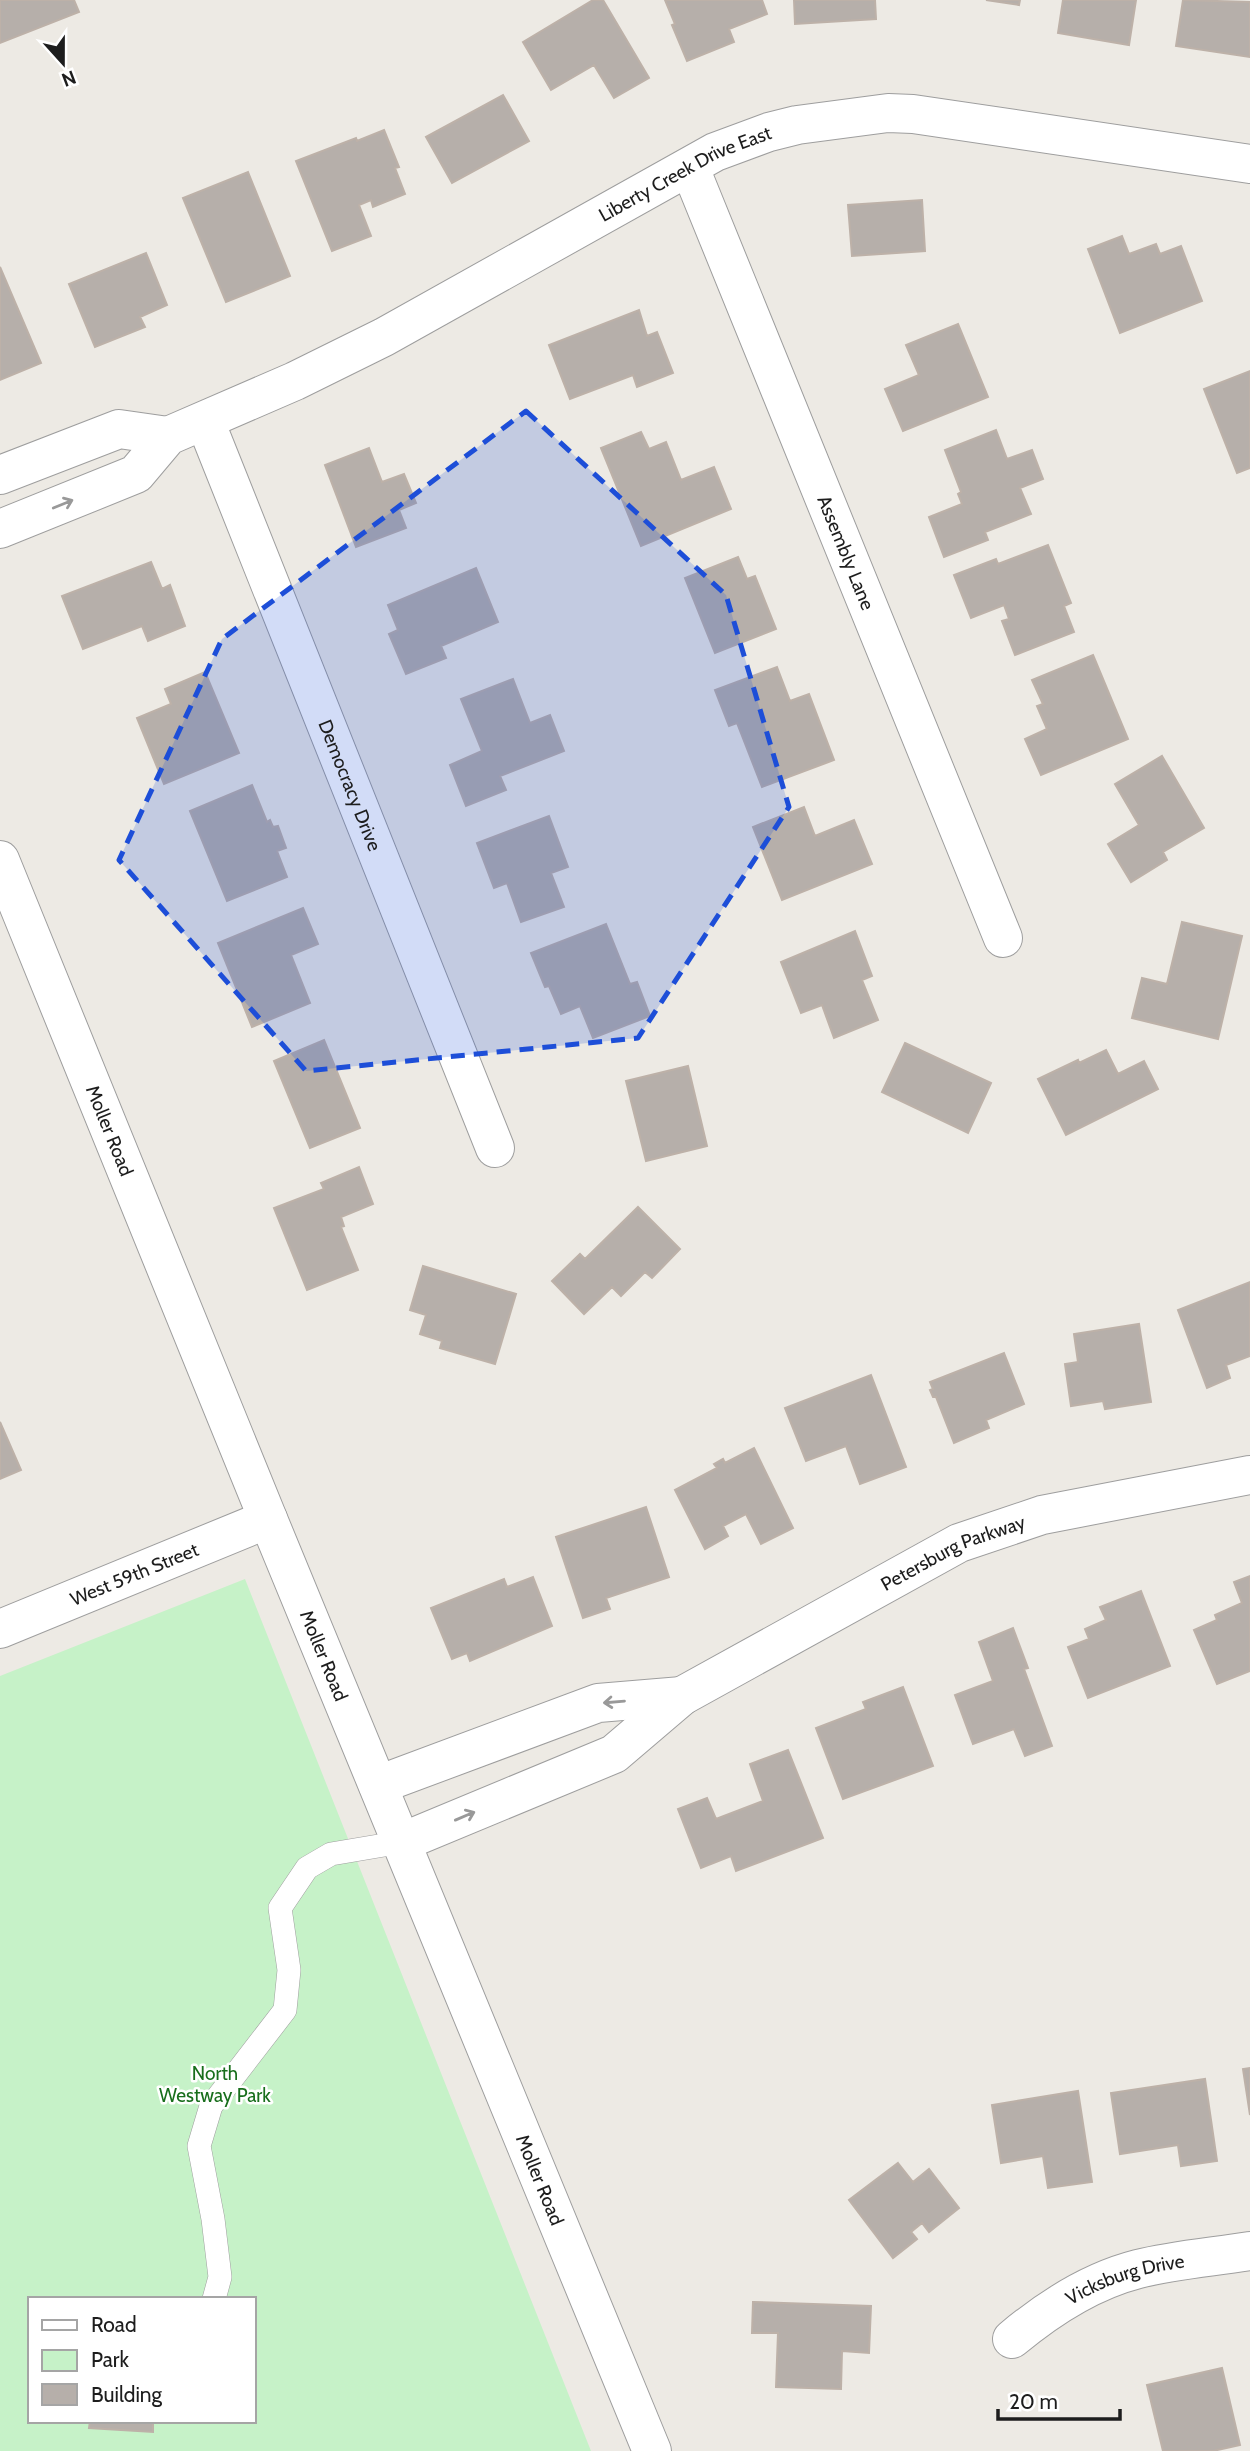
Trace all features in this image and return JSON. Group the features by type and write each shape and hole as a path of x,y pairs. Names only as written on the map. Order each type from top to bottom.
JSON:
{"street":[{"name":"Liberty Creek Drive East","path":"0,529 136,474 167,436 319,370 384,337 715,152 769,132 826,120 888,113 938,117 1250,164"},
{"name":"Assembly Lane","path":"690,168 1003,938"},
{"name":"Democracy Drive","path":"205,421 495,1148"},
{"name":"Liberty Creek Drive East","path":"0,475 119,429 167,436"},
{"name":"Moller Road","path":"0,860 652,2451"},
{"name":"Petersburg Parkway","path":"402,1842 614,1754 682,1696 959,1543 1042,1515 1250,1475"},
{"name":"West 59th Street","path":"0,1629 268,1519"},
{"name":"Petersburg Parkway","path":"378,1785 598,1703 682,1696"},
{"name":"Vicksburg Drive","path":"1012,2339 1034,2321 1081,2291 1132,2271 1250,2250"}],"lane":[{"path":"215,2297 220,2277 213,2219 199,2146 211,2106 285,2010 289,1970 280,1908 307,1868 331,1854 402,1842"}],"highlighted area":[{"path":"526,411 726,595 789,807 638,1038 306,1071 119,860 222,639"}],"green space":[{"name":"North Westway Park","path":"245,1579 591,2451 0,2451 0,1676"}],"building":[{"path":"0,0 74,0 79,12 0,43"},
{"path":"593,0 603,0 649,78 614,98 594,65 551,90 523,42"},
{"path":"665,0 762,0 767,14 729,29 734,42 687,61"},
{"path":"794,0 875,0 876,19 795,24"},
{"path":"986,0 1020,0 1019,5"},
{"path":"1063,0 1136,0 1129,45 1058,33"},
{"path":"1183,0 1250,2 1250,57 1176,46"},
{"path":"503,95 529,141 452,183 426,137"},
{"path":"384,130 399,167 395,168 405,194 373,207 371,200 359,205 371,236 332,251 296,161"},
{"path":"248,172 290,276 226,302 183,198"},
{"path":"922,200 925,251 852,256 848,205"},
{"path":"1122,236 1129,254 1156,244 1160,254 1181,246 1202,301 1120,333 1088,249"},
{"path":"146,253 167,305 140,317 145,327 95,347 69,284"},
{"path":"0,267 41,363 0,380"},
{"path":"639,310 647,336 657,332 673,373 637,387 633,375 570,399 549,345"},
{"path":"958,324 988,397 903,431 885,389 919,375 906,345"},
{"path":"1250,371 1250,468 1237,473 1204,389"},
{"path":"996,430 1007,459 1032,450 1043,479 1020,488 1031,514 985,532 988,540 944,557 929,517 962,504 958,494 961,492 945,450"},
{"path":"641,432 649,449 666,442 681,480 714,467 731,509 641,546 601,448"},
{"path":"369,448 382,482 404,474 416,503 399,510 406,528 356,547 325,465"},
{"path":"1048,545 1071,603 1064,606 1074,632 1015,655 1002,621 1009,619 1004,605 971,618 954,575 996,559 998,564"},
{"path":"738,557 747,579 755,576 776,629 715,653 685,578"},
{"path":"151,562 162,589 170,585 185,626 148,641 142,626 83,649 62,596"},
{"path":"476,568 498,622 441,646 446,658 406,674 389,634 398,630 388,605"},
{"path":"1093,655 1128,739 1041,775 1025,739 1047,729 1037,706 1043,704 1032,680"},
{"path":"777,667 790,701 809,694 834,760 762,787 737,723 729,726 715,690"},
{"path":"205,672 239,753 164,784 137,718 171,704 165,689"},
{"path":"513,679 530,723 550,715 564,751 500,776 506,790 466,806 450,765 482,751 461,699"},
{"path":"1162,756 1204,828 1163,852 1167,860 1131,882 1108,844 1139,825 1115,784"},
{"path":"252,785 267,822 270,820 273,827 278,826 286,848 277,851 287,877 227,901 190,811"},
{"path":"804,807 815,836 854,820 872,864 782,900 753,827"},
{"path":"549,816 568,867 551,873 564,907 521,922 507,883 494,888 477,843"},
{"path":"303,908 318,944 291,955 310,1003 252,1027 218,943"},
{"path":"1182,922 1242,936 1218,1039 1132,1018 1142,978 1167,984"},
{"path":"606,924 630,984 637,982 650,1016 593,1038 580,1006 561,1014 549,986 545,987 531,953"},
{"path":"855,931 872,976 862,980 878,1020 834,1038 822,1005 801,1013 781,962"},
{"path":"324,1040 360,1128 310,1148 274,1061"},
{"path":"905,1043 991,1083 968,1133 882,1092"},
{"path":"1106,1050 1118,1074 1144,1061 1158,1089 1066,1135 1038,1079"},
{"path":"688,1066 707,1146 646,1161 626,1081"},
{"path":"359,1167 373,1204 341,1217 344,1226 341,1227 358,1270 307,1290 274,1208 324,1189 321,1183"},
{"path":"638,1207 680,1249 652,1278 645,1272 621,1296 612,1287 584,1314 552,1281 580,1254 585,1259"},
{"path":"423,1266 516,1294 495,1364 440,1348 442,1341 420,1334 426,1315 410,1310"},
{"path":"1250,1282 1250,1356 1226,1365 1230,1378 1207,1388 1178,1310"},
{"path":"1139,1324 1151,1402 1105,1409 1103,1401 1071,1406 1065,1364 1078,1362 1074,1334"},
{"path":"1004,1353 1024,1404 986,1420 989,1428 954,1443 936,1397 933,1397 930,1390 933,1389 930,1382"},
{"path":"871,1375 906,1467 860,1484 846,1446 806,1461 785,1408"},
{"path":"0,1422 21,1470 0,1479"},
{"path":"754,1448 793,1528 761,1544 746,1514 723,1526 728,1536 705,1549 675,1490 717,1468 714,1464 723,1459 725,1463"},
{"path":"646,1507 669,1577 606,1598 610,1609 583,1618 556,1537"},
{"path":"1250,1576 1250,1671 1217,1684 1194,1630 1217,1620 1215,1615 1242,1603 1234,1582"},
{"path":"533,1577 552,1626 470,1661 467,1653 452,1659 431,1608 504,1579 507,1587"},
{"path":"1141,1591 1170,1666 1088,1698 1068,1647 1089,1639 1085,1629 1106,1620 1100,1607"},
{"path":"1013,1628 1028,1668 1024,1669 1052,1746 1025,1756 1014,1729 973,1744 955,1695 993,1681 979,1642"},
{"path":"903,1687 933,1766 843,1799 816,1728 866,1709 863,1702"},
{"path":"788,1750 823,1838 736,1871 731,1856 701,1868 678,1809 707,1798 716,1819 763,1801 750,1764"},
{"path":"1250,2068 1250,2115 1243,2069"},
{"path":"1205,2079 1217,2161 1181,2166 1178,2145 1120,2154 1111,2093"},
{"path":"1078,2091 1092,2182 1048,2188 1043,2156 1001,2163 992,2105"},
{"path":"898,2163 913,2182 929,2169 959,2208 929,2232 922,2223 911,2232 917,2239 893,2258 849,2200"},
{"path":"753,2302 871,2306 869,2353 842,2351 841,2389 776,2387 778,2333 752,2333"},
{"path":"1222,2368 1240,2445 1213,2451 1163,2451 1147,2385"},
{"path":"90,2423 153,2423 153,2432 89,2428"}]}
